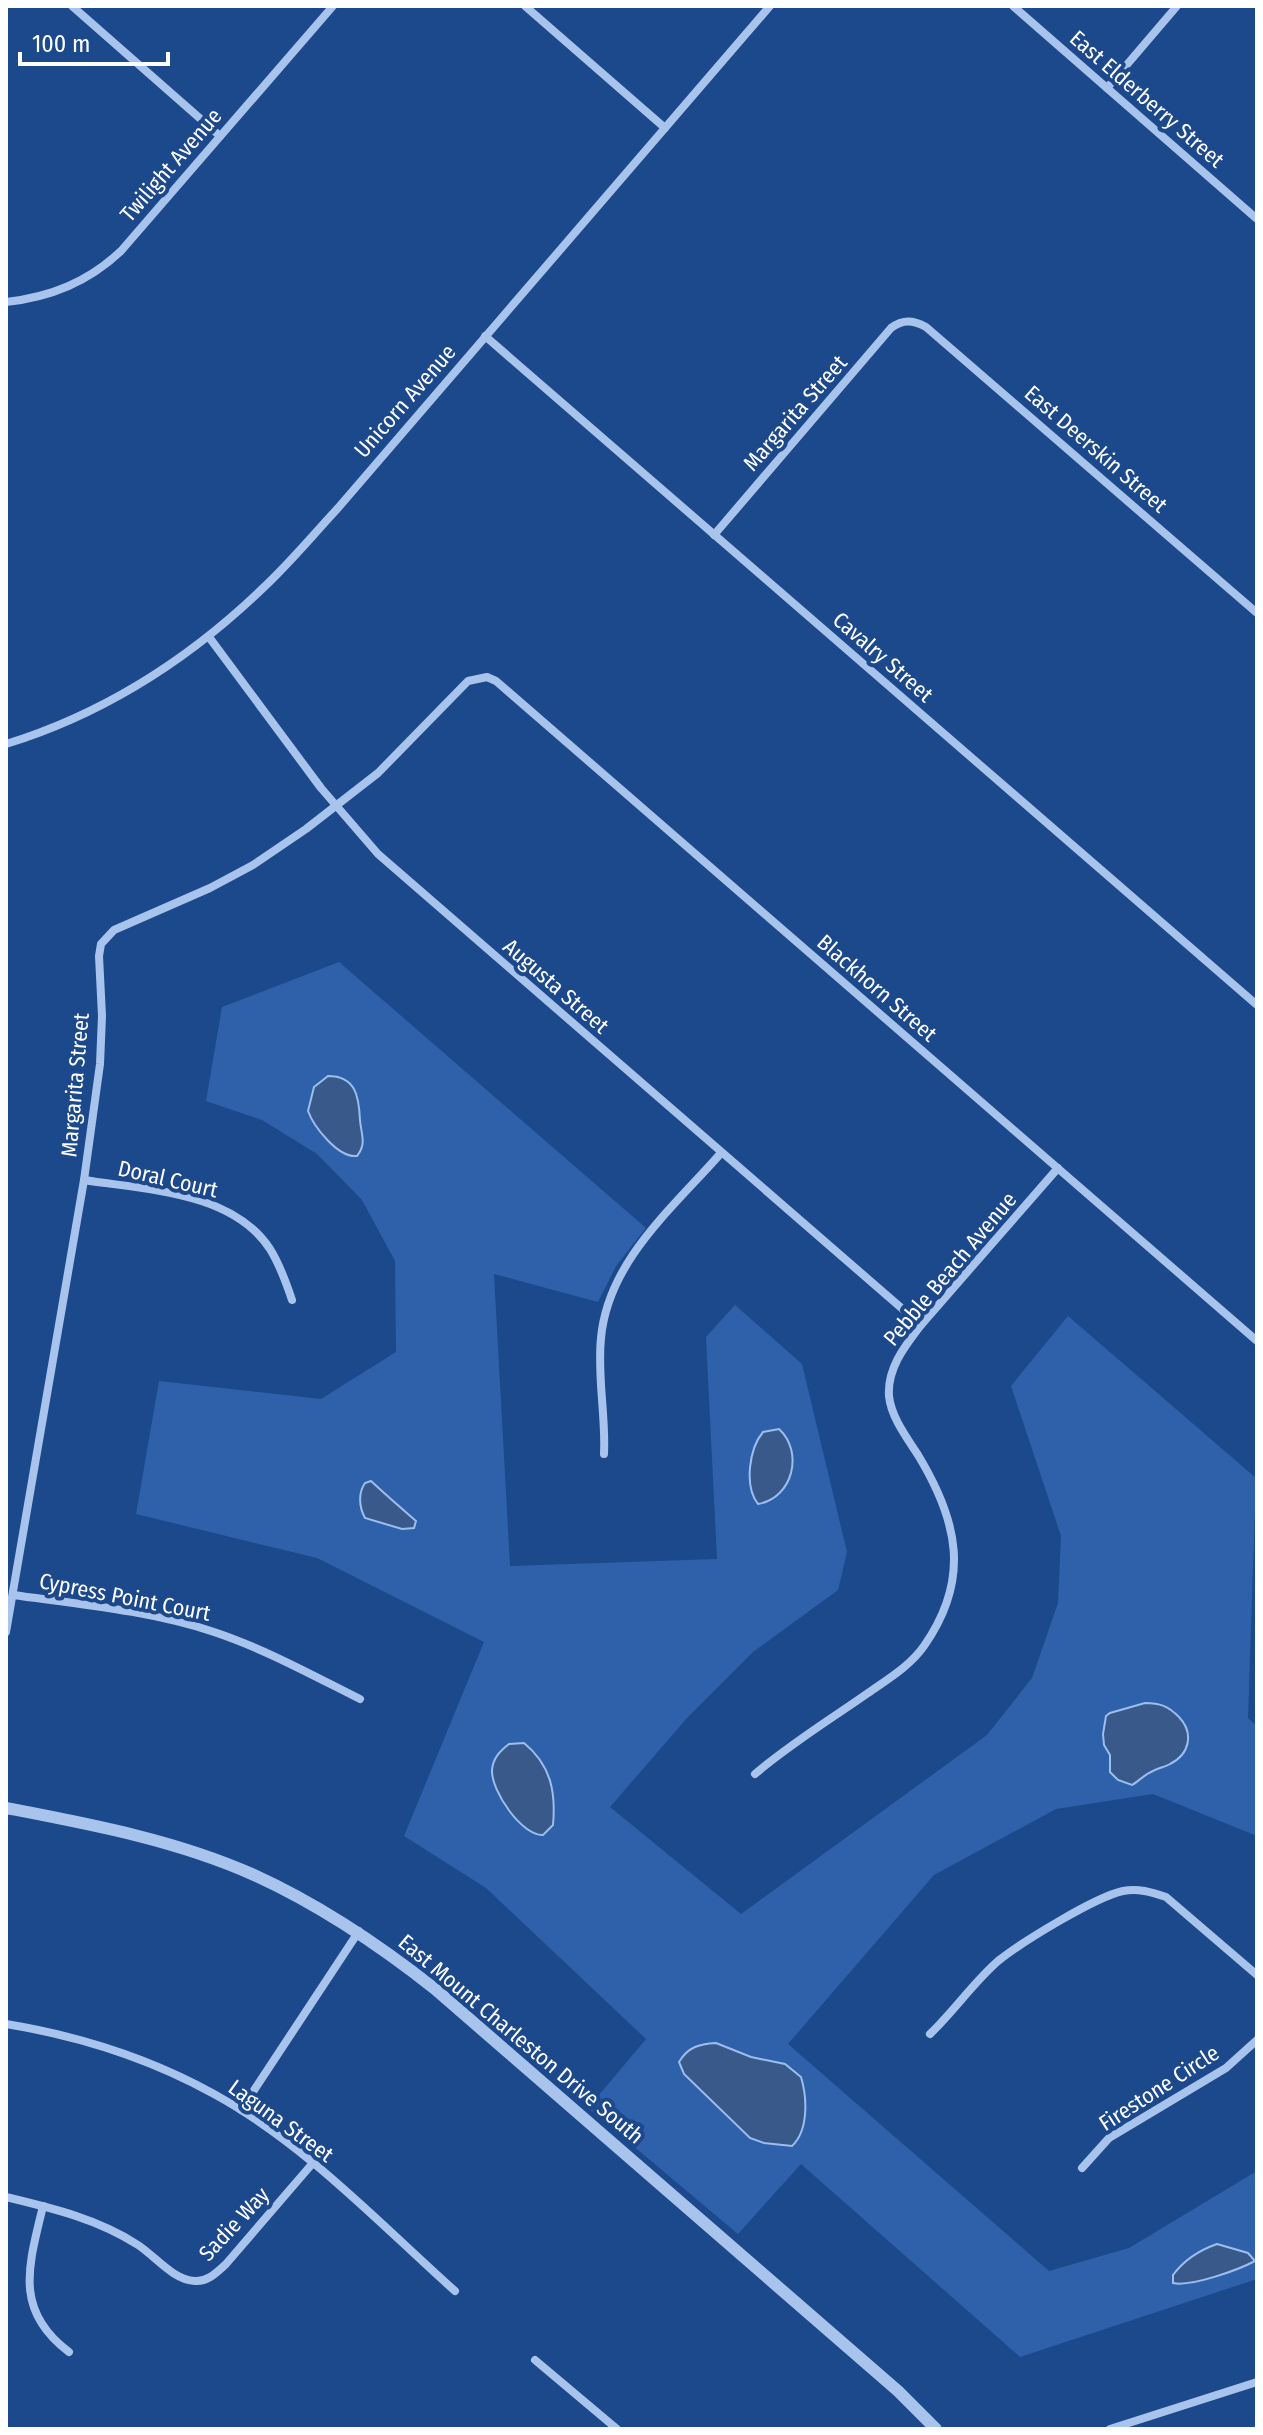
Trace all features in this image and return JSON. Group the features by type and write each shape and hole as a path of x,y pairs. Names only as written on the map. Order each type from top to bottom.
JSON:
{"street":[{"path":"72,6 220,136"},
{"name":"Twilight Avenue","path":"6,302 55,292 83,281 104,267 333,6"},
{"path":"525,6 665,128"},
{"name":"Unicorn Avenue","path":"6,744 36,735 94,709 172,664 209,637 264,588 770,6"},
{"name":"East Elderberry Street","path":"1013,6 1257,219"},
{"path":"1107,88 1177,6"},
{"name":"Margarita Street","path":"714,535 891,328 907,320"},
{"name":"East Deerskin Street","path":"907,320 926,327 1257,613"},
{"name":"Cavalry Street","path":"485,336 1257,1005"},
{"name":"Augusta Street","path":"209,637 336,806 378,854 921,1325"},
{"name":"Blackhorn Street","path":"468,681 487,677 496,681 1256,1337"},
{"name":"Margarita Street","path":"6,1632 84,1180 100,1064 101,944 114,930 210,888 253,865 336,806 389,763 468,681"},
{"path":"604,1454 601,1337 615,1282 643,1241 721,1153"},
{"name":"Pebble Beach Avenue","path":"755,1774 899,1671 922,1650 939,1623 954,1576 952,1528 934,1482 892,1408 889,1395 895,1363 921,1325 1058,1168"},
{"name":"Doral Court","path":"84,1180 177,1196 212,1205 234,1215 268,1247 282,1271 292,1300"},
{"name":"Cypress Point Court","path":"13,1595 165,1619 212,1631 265,1651 360,1699"},
{"name":"East Mount Charleston Drive South","path":"6,1808 138,1837 204,1856 253,1875 359,1931 469,2018 886,2380 936,2429"},
{"path":"930,2034 977,1982 1018,1947 1091,1904 1124,1891 1149,1891 1166,1897 1257,1975"},
{"path":"241,2110 359,1931"},
{"name":"Laguna Street","path":"6,2024 79,2039 151,2064 213,2093 241,2110 312,2164 455,2291"},
{"name":"Firestone Circle","path":"1082,2168 1109,2138 1226,2068 1257,2040"},
{"name":"Sadie Way","path":"43,2206 108,2228 138,2245 183,2278 204,2280 226,2264 312,2164"},
{"path":"6,2197 43,2206 28,2270 28,2283 41,2325 53,2340 69,2352"},
{"path":"535,2360 617,2429"},
{"path":"1110,2429 1257,2382"}],"shaded area":[{"path":"339,962 646,1228 616,1266 598,1302 494,1274 510,1566 717,1559 706,1337 735,1305 802,1364 847,1552 838,1590 753,1652 687,1718 610,1807 741,1914 987,1735 1032,1678 1058,1603 1061,1536 1011,1386 1068,1316 1256,1478 1248,1718 1257,1726 1257,1836 1153,1794 1056,1809 934,1875 788,2044 1049,2271 1129,2248 1257,2171 1257,2279 1020,2357 801,2164 738,2234 588,2108 646,2039 486,1888 404,1836 484,1642 317,1558 136,1514 159,1381 321,1399 396,1352 395,1261 362,1200 317,1154 262,1120 206,1101 222,1007"},
{"path":"328,1076 345,1080 357,1096 363,1139 357,1156 335,1147 321,1133 308,1111 314,1087"},
{"path":"779,1429 791,1450 791,1473 780,1493 758,1504 750,1478 754,1448 763,1432"},
{"path":"371,1481 416,1521 414,1528 402,1529 365,1518 360,1496 365,1483"},
{"path":"1145,1703 1164,1706 1175,1713 1184,1723 1188,1743 1177,1760 1150,1772 1132,1785 1118,1780 1110,1772 1110,1755 1104,1745 1103,1734 1106,1716 1110,1713"},
{"path":"524,1743 540,1760 550,1780 554,1801 553,1825 543,1835 526,1828 517,1820 502,1800 493,1779 495,1758 500,1752 509,1744"},
{"path":"716,2043 751,2057 785,2064 801,2077 805,2094 804,2122 792,2146 750,2138 684,2074 679,2062 686,2053 699,2045"},
{"path":"1217,2244 1248,2253 1255,2261 1202,2280 1173,2283 1173,2275 1182,2265 1199,2252"}]}
